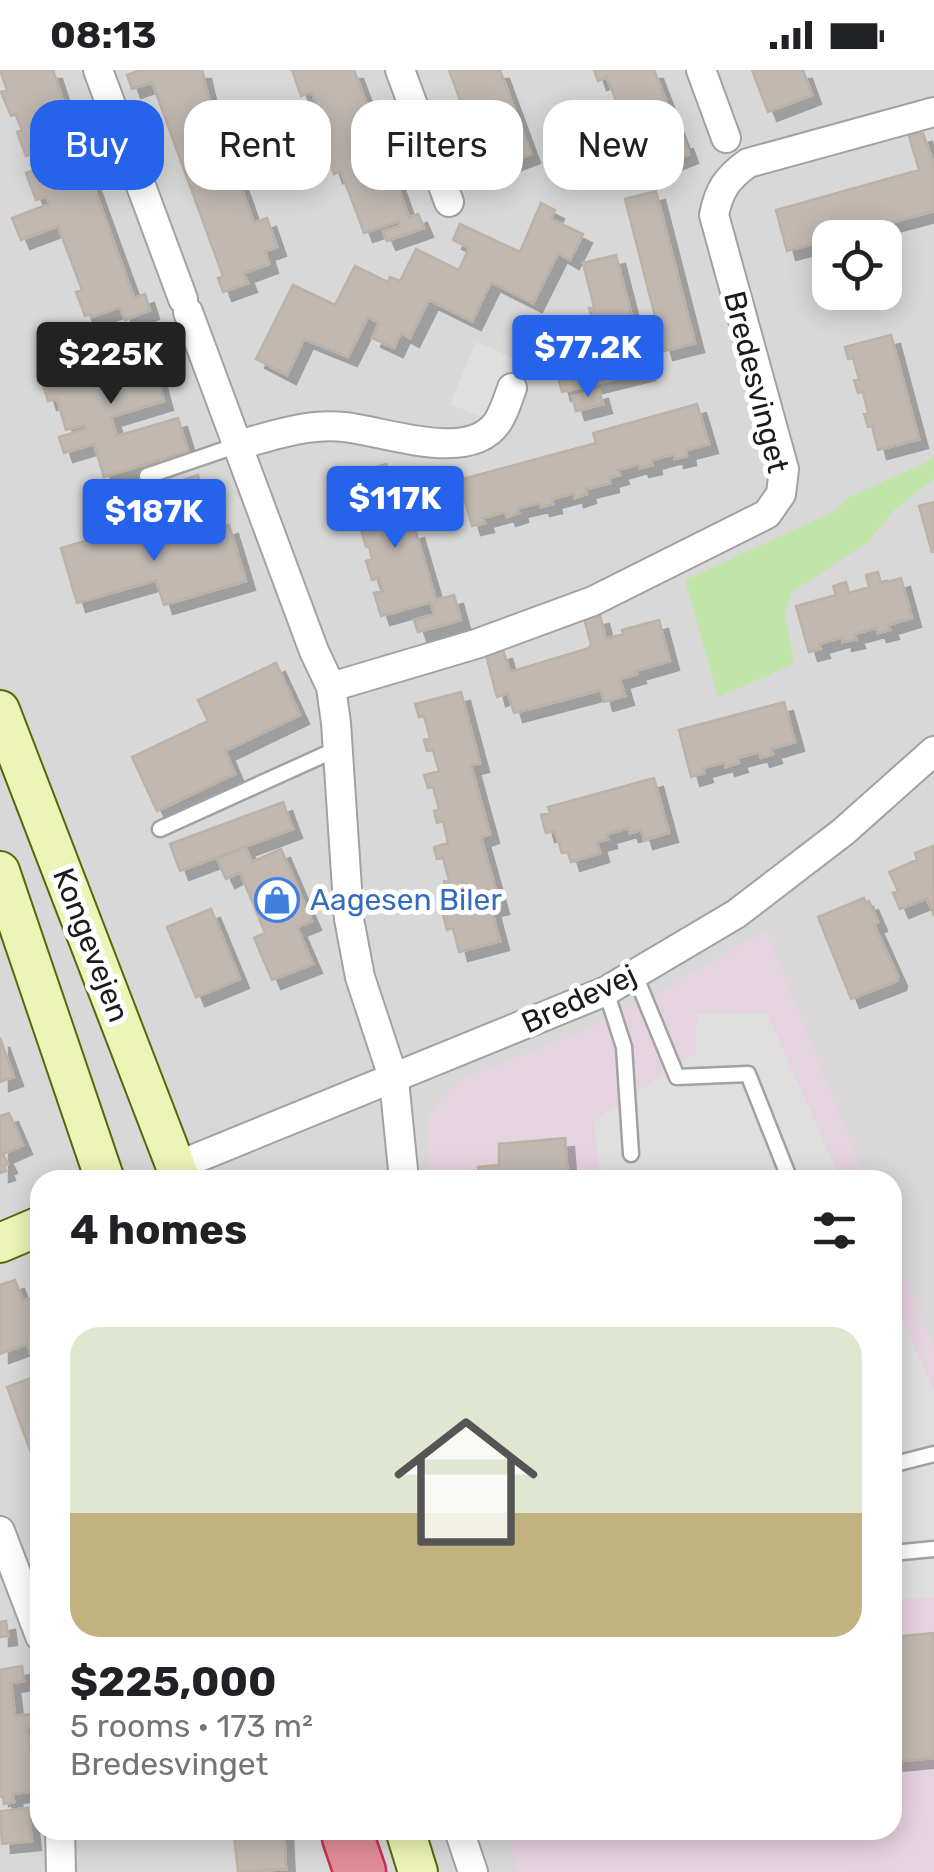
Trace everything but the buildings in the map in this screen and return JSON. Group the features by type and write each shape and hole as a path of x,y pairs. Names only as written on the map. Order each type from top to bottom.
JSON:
{"main road":[{"name":"Kongevejen","path":"0,710 178,1170"},
{"name":"Kongevejen","path":"0,870 102,1170"},
{"path":"0,1243 30,1230"},
{"path":"409,1840 418,1872"}],"street":[{"path":"98,70 331,687 349,919 360,977 394,1080 403,1170"},
{"path":"400,70 449,202"},
{"path":"701,70 726,138"},
{"name":"Bredesvinget","path":"331,687 476,644 593,601 766,514 781,494 784,470 714,216 718,193 729,177 748,163 934,112"},
{"path":"238,445 311,427 341,427 444,444 475,442 496,424 512,388"},
{"name":"Bredevej","path":"186,1170 606,992 736,914 842,832 934,751"},
{"path":"0,1531 30,1610"},
{"path":"60,1840 62,1872"},
{"path":"462,1840 473,1872"}],"lane":[{"path":"147,476 238,445"},
{"path":"160,829 338,748"},
{"path":"635,974 677,1077 748,1074 786,1170"},
{"path":"606,992 624,1047 631,1154"},
{"path":"902,1462 934,1454"},
{"path":"902,1552 934,1549"}],"shaded area":[{"path":"0,70 934,70 934,1872 0,1872"},
{"path":"476,342 523,362 497,424 450,404"},
{"path":"766,930 862,1170 430,1170 428,1116 462,1079 582,1031 663,990"},
{"path":"767,1013 837,1170 599,1170 594,1121 696,1053 697,1014"},
{"path":"902,1269 934,1349 934,1872 519,1872 509,1840 902,1840"},
{"path":"902,1319 934,1391 934,1597 902,1599"}],"green space":[{"path":"934,456 934,479 894,510 868,542 792,592 785,613 794,664 718,697 685,580 833,512 849,497"}],"place":[{"name":"Aagesen Biler","path":"277,900"}]}
